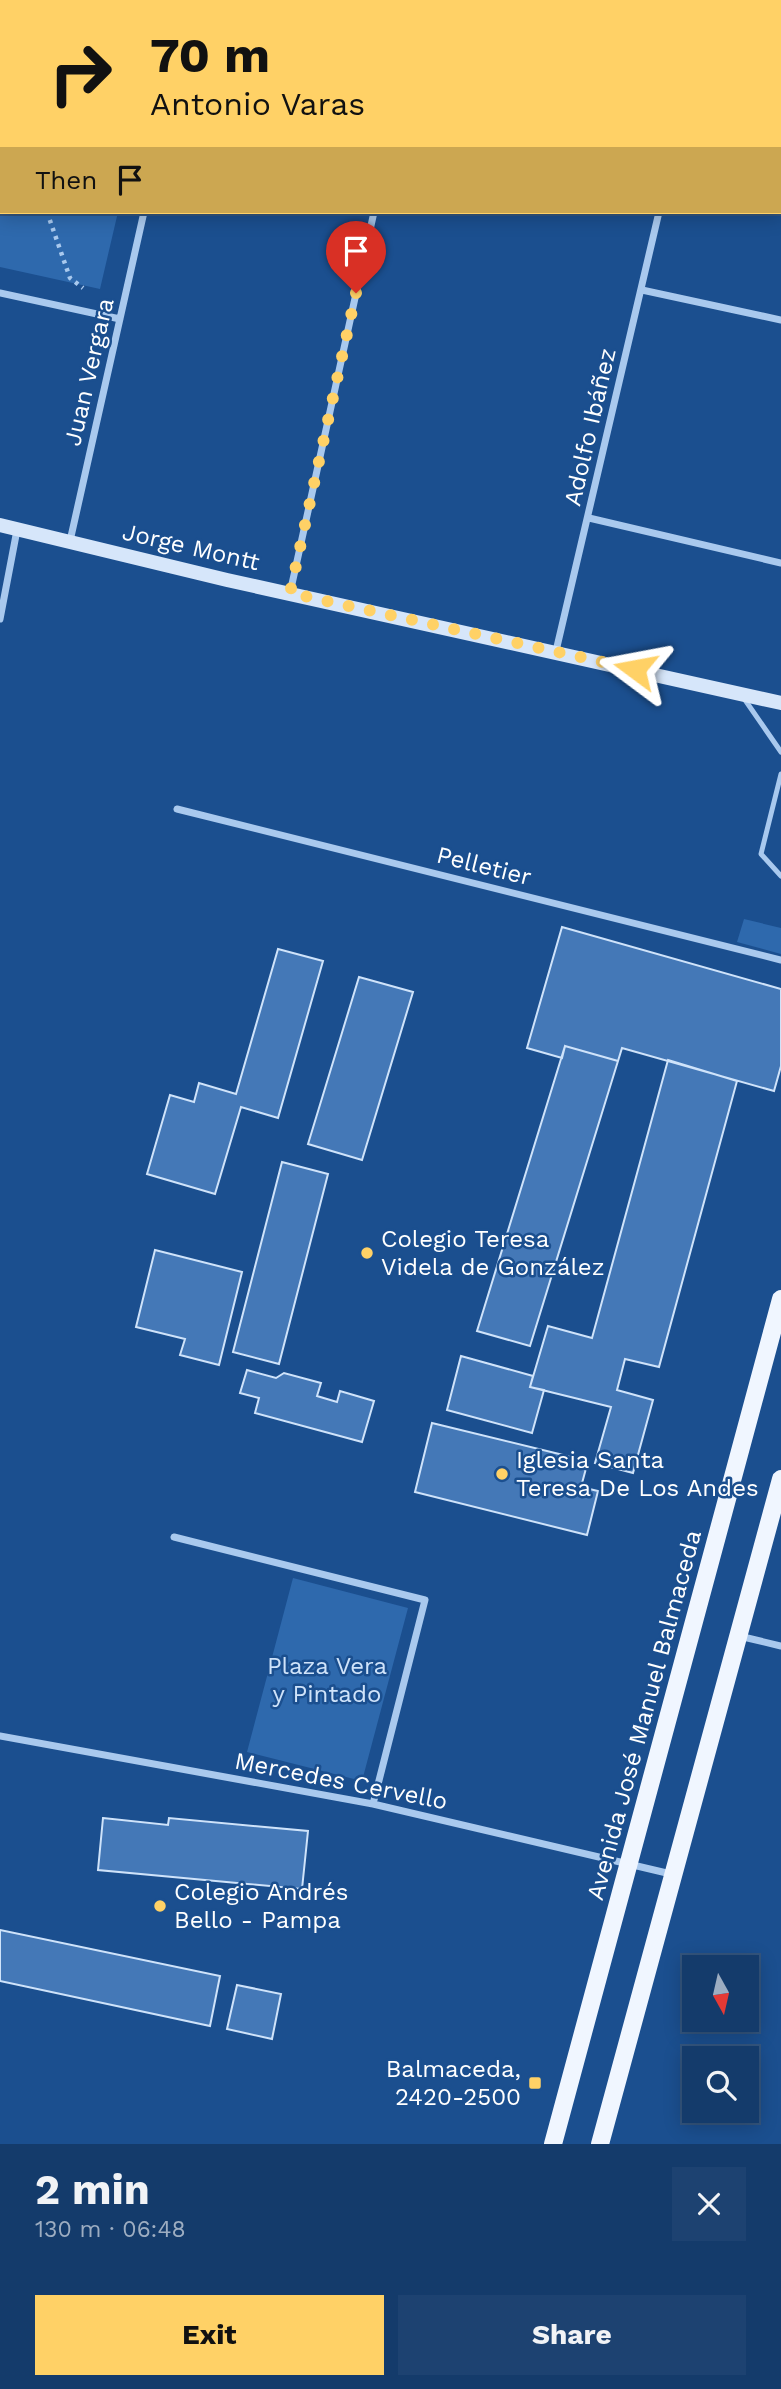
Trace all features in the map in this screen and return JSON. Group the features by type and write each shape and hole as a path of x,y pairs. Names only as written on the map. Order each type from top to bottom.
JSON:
{"main road":[{"name":"Avenida José Manuel Balmaceda","path":"553,2144 781,1299"},
{"path":"600,2144 781,1479"}],"street":[{"name":"Juan Vergara","path":"70,541 144,214"},
{"path":"290,593 374,214"},
{"name":"Adolfo Ibáñez","path":"556,651 659,214"},
{"path":"642,290 781,320"},
{"path":"0,293 120,319"},
{"path":"589,518 781,563"},
{"name":"Jorge Montt","path":"0,525 781,704"},
{"path":"0,619 18,529"},
{"name":"Pelletier","path":"177,809 781,960"},
{"path":"174,1537 425,1600 373,1804"},
{"path":"739,1636 781,1646"},
{"name":"Mercedes Cervello","path":"0,1736 373,1804 672,1874"}],"lane":[{"path":"742,694 781,752"},
{"path":"781,774 761,855 781,876"}],"path":[{"path":"48,214 70,278 120,319"}],"green space":[{"path":"0,214 118,214 100,289 0,267"},
{"path":"744,919 781,928 781,954 737,942"},
{"name":"Plaza Vera y Pintado","path":"293,1578 408,1608 362,1781 247,1752"}],"building":[{"path":"562,927 781,989 781,1066 774,1091 622,1048 618,1061 565,1046 562,1058 527,1048"},
{"path":"278,949 323,961 278,1118 241,1107 215,1194 147,1174 170,1095 194,1102 199,1083 236,1094"},
{"path":"359,977 413,992 362,1160 308,1144"},
{"path":"565,1046 618,1061 530,1346 477,1331"},
{"path":"668,1060 737,1081 659,1367 625,1359 617,1390 653,1400 633,1473 595,1463 611,1407 530,1387 548,1326 592,1338"},
{"path":"282,1162 328,1174 279,1364 233,1352"},
{"path":"155,1250 242,1272 219,1365 180,1355 185,1339 136,1327"},
{"path":"461,1356 533,1376 530,1387 544,1390 532,1433 447,1410"},
{"path":"247,1370 276,1378 284,1373 321,1383 317,1396 337,1402 340,1391 374,1401 362,1442 255,1413 259,1398 240,1393"},
{"name":"Iglesia Santa Teresa De Los Andes","path":"432,1423 588,1461 581,1487 598,1491 587,1535 415,1492"},
{"path":"103,1818 168,1825 169,1818 308,1831 302,1889 98,1870"},
{"path":"0,1930 220,1976 210,2026 0,1981"},
{"path":"237,1985 281,1994 272,2039 227,2029"}],"place":[{"name":"Colegio Teresa Videla de González","path":"367,1253"},
{"name":"Iglesia Santa Teresa De Los Andes","path":"502,1474"},
{"name":"Colegio Andrés Bello - Pampa","path":"160,1906"},
{"name":"Balmaceda, 2420-2500","path":"535,2083"}],"route":[{"path":"356,293 290,593 635,669"}]}
